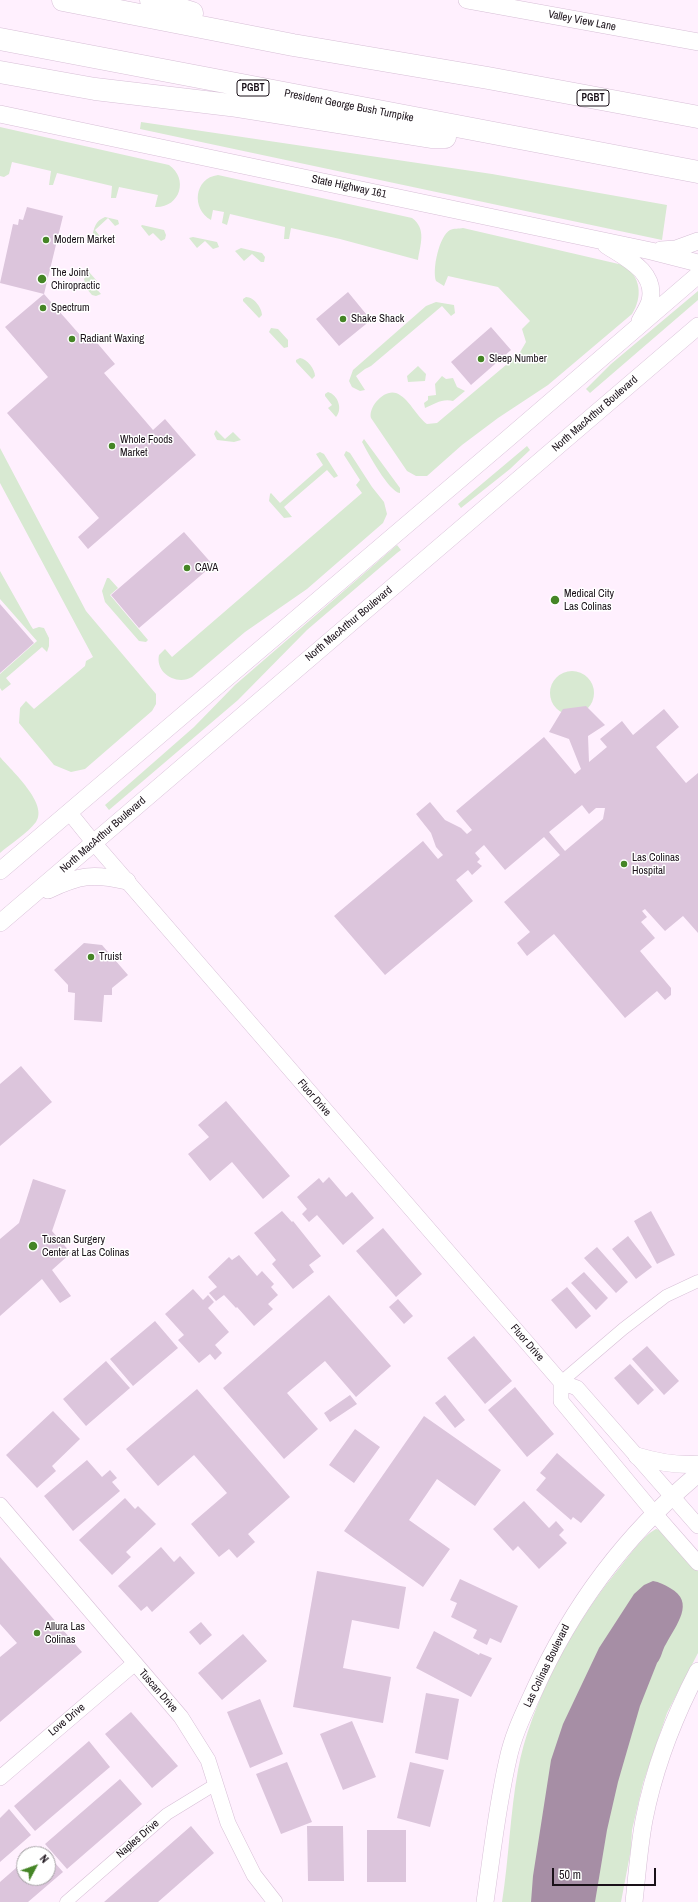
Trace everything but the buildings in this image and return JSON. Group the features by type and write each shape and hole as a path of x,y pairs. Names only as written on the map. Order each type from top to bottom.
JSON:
{"highway":[{"name":"PGBT","path":"63,0 293,45 488,78 698,117"},
{"path":"151,0 293,45"},
{"name":"President George Bush Turnpike","path":"0,39 698,172"},
{"path":"0,72 95,89 230,105 431,137 506,136"}],"main road":[{"name":"Valley View Lane","path":"467,0 698,42"},
{"name":"State Highway 161","path":"0,114 595,239 698,263"},
{"path":"595,239 642,269 648,277 650,286 650,301 636,328"},
{"path":"651,251 676,249 698,241"},
{"path":"0,871 698,275"},
{"name":"North MacArthur Boulevard","path":"0,923 698,326"},
{"path":"29,898 71,879 87,876 100,876 127,882"},
{"path":"637,1456 660,1463 684,1465 698,1464"},
{"name":"Las Colinas Boulevard","path":"485,1900 508,1758 520,1721 561,1635 583,1599 623,1548 673,1496 698,1474"},
{"path":"634,1902 644,1822 652,1788 675,1720 698,1671"}],"street":[{"name":"Fluor Drive","path":"69,812 127,882 561,1382 577,1388 698,1526"},
{"path":"694,1283 666,1296 623,1329 561,1382 561,1401 698,1563"},
{"name":"Tuscan Drive","path":"0,1505 181,1717 208,1760 231,1829 254,1875 275,1902"},
{"name":"Love Drive","path":"0,1778 135,1663"},
{"name":"Naples Drive","path":"66,1902 168,1814 216,1784"}],"green space":[{"path":"141,122 492,174 667,205 662,240 140,129"},
{"path":"0,127 169,165 179,178 179,192 171,203 164,206 155,207 158,195 119,187 116,198 111,198 112,186 57,173 53,185 49,185 51,171 12,162 9,174 4,177 0,176"},
{"path":"218,175 412,218 417,222 421,232 418,260 340,239 291,228 289,239 284,239 285,227 230,214 227,225 222,223 224,212 213,210 211,220 200,209 198,194 204,182 210,177"},
{"path":"105,217 118,220 119,224 115,226 108,218 95,230 102,239 95,242 92,238 94,228 99,221"},
{"path":"141,226 164,230 166,235 165,239 161,241 153,233 149,236"},
{"path":"463,228 623,265 634,275 637,281 639,294 638,301 632,314 548,385 498,418 462,445 427,476 416,476 407,471 371,418 374,404 382,396 391,392 396,393 401,395 409,403 427,424 437,423 519,354 526,342 522,329 530,321 498,287 448,276 444,286 436,281 435,269 437,254 446,233 453,229"},
{"path":"193,237 217,242 219,247 213,249 205,241 197,248 189,238"},
{"path":"241,248 262,253 265,257 264,262 261,262 252,254 244,261 235,251"},
{"path":"89,272 97,281 93,285 101,294 96,296 92,295 86,288 84,279"},
{"path":"698,291 698,300 590,393 586,389 611,364"},
{"path":"246,297 249,297 255,301 259,306 262,315 259,318 243,301"},
{"path":"436,302 454,305 455,313 451,316 442,306 371,366 356,376 365,390 360,391 352,387 349,381 353,370 426,306"},
{"path":"271,328 278,329 288,340 288,347 284,348 269,332"},
{"path":"300,358 308,362 312,367 315,376 312,379 296,362 296,360"},
{"path":"418,366 426,374 425,381 408,382 407,376"},
{"path":"442,376 446,379 453,378 457,387 465,391 453,401 442,401 425,408 424,403 428,400 428,396 436,395 435,384"},
{"path":"328,392 337,399 339,410 336,417 328,408 332,405 325,396"},
{"path":"216,430 225,439 233,432 241,440 234,442 217,440 214,434"},
{"path":"364,439 400,488 400,493 395,491 390,486 379,471 362,442"},
{"path":"527,446 530,450 510,469 461,508 458,504"},
{"path":"0,448 86,611 156,694 156,704 152,711 85,769 71,772 54,765 19,723 20,708 26,701 34,709 85,666 86,661 93,657 0,483"},
{"path":"346,451 350,453 372,487 384,502 387,514 383,523 307,589 245,632 192,677 180,680 168,676 160,667 159,661 159,655 165,649 172,657 362,493 356,485 360,480 344,455"},
{"path":"320,452 324,454 338,476 334,478 327,470 284,507 292,517 284,518 269,501 270,494 271,493 280,503 323,465 316,454"},
{"path":"397,545 401,550 307,630 238,700 109,810 105,805 194,727 235,685"},
{"path":"0,571 33,629 39,627 44,628 49,638 47,652 42,647 6,678 11,684 2,691 0,688 0,674 37,641 0,599"},
{"path":"107,578 109,578 118,588 110,595 148,640 146,642 139,641 105,602 102,591"},
{"path":"568,671 576,671 588,677 594,689 594,697 588,709 576,715 568,715 556,709 550,697 550,689 556,677"},
{"path":"0,757 27,788 37,806 39,815 33,826 0,853"},
{"path":"656,1529 662,1531 698,1571 698,1653 667,1713 643,1783 632,1830 631,1849 621,1902 502,1902 518,1770 532,1719 568,1643 598,1596 639,1543"}],"shaded area":[{"path":"653,1581 670,1588 678,1594 682,1600 682,1614 657,1663 640,1706 618,1782 607,1830 595,1902 531,1902 533,1876 551,1760 563,1724 599,1648 634,1594 644,1585"}],"place":[{"name":"Modern Market","path":"46,240"},
{"name":"The Joint Chiropractic","path":"42,279"},
{"name":"Spectrum","path":"43,308"},
{"name":"Shake Shack","path":"343,319"},
{"name":"Radiant Waxing","path":"72,339"},
{"name":"Sleep Number","path":"481,359"},
{"name":"Whole Foods Market","path":"112,446"},
{"name":"CAVA","path":"187,568"},
{"name":"Medical City Las Colinas","path":"555,600"},
{"name":"Las Colinas Hospital","path":"624,864"},
{"name":"Truist","path":"91,957"},
{"name":"Tuscan Surgery Center at Las Colinas","path":"33,1246"},
{"name":"Allura Las Colinas","path":"37,1633"}]}
